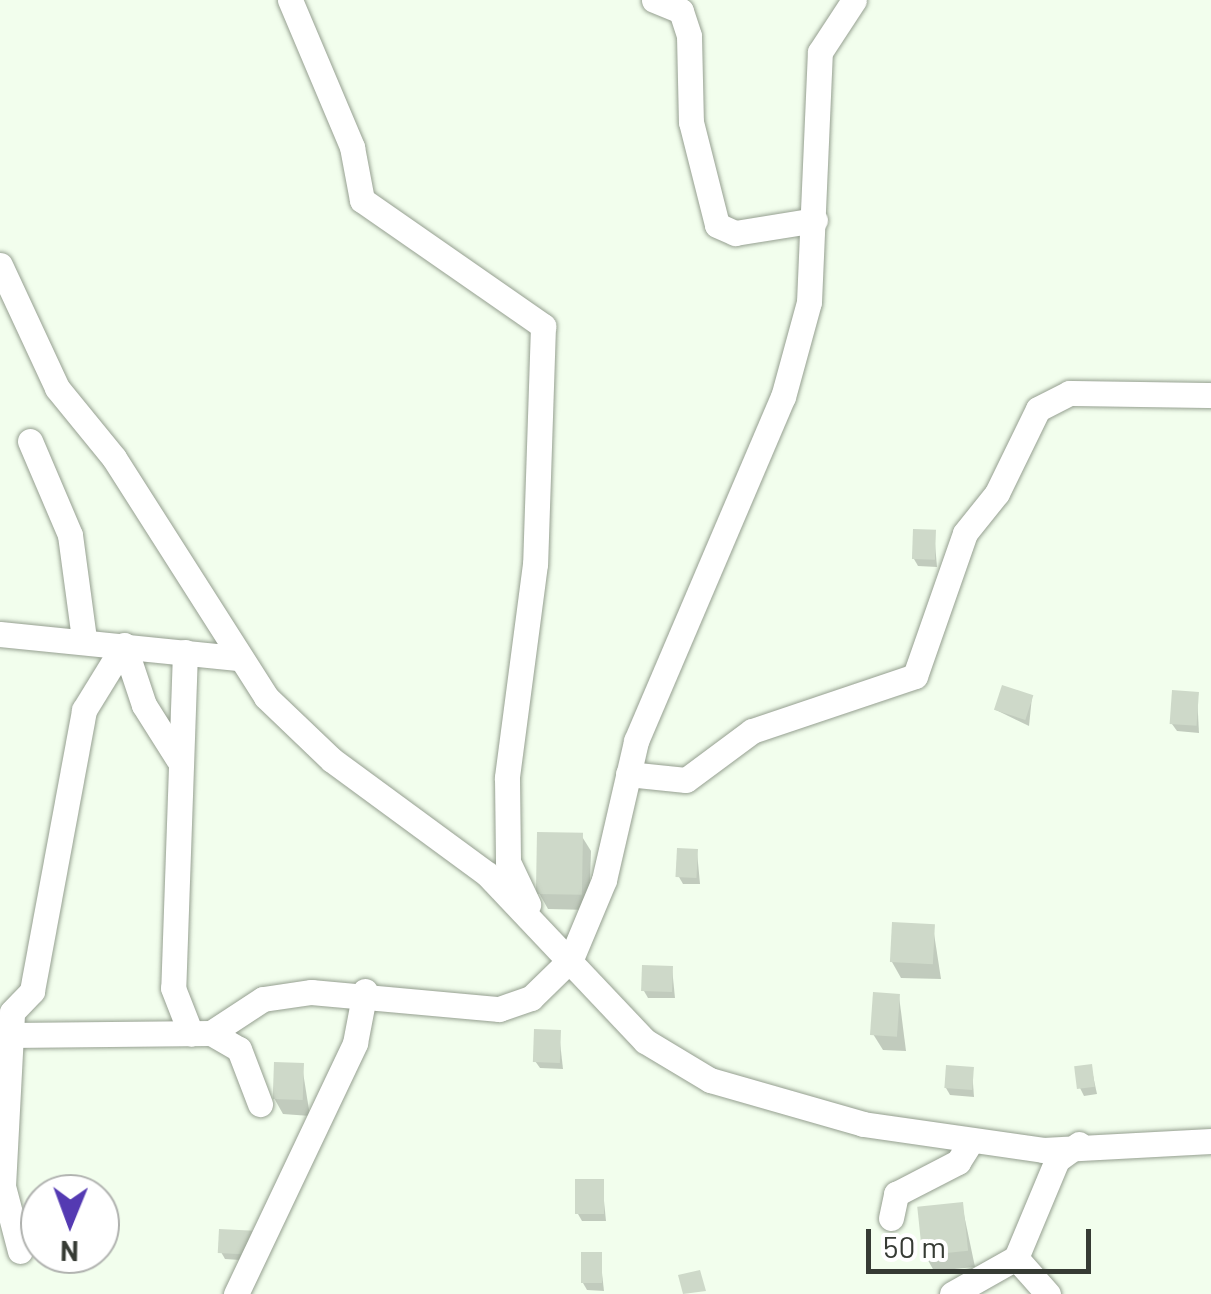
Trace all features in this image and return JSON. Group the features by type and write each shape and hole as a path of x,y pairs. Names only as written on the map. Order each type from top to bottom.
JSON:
{"street":[{"path":"290,0 352,147 362,200 543,326 535,564 507,778 508,862 536,919"},
{"path":"654,0 681,11 689,36 691,122 716,225 735,234 815,220"},
{"path":"201,1034 263,999 365,992 499,1009 530,998 571,959 604,880 628,774 710,556 783,397 809,302 820,52 854,0"},
{"path":"0,264 48,373 114,458 238,658 295,730 536,919 645,1040 710,1080 816,1114 971,1141 1211,1141"},
{"path":"628,774 686,780 752,732 915,676 965,532 998,493 1038,409 1069,393 1211,396"},
{"path":"30,441 70,535 84,639"},
{"path":"0,634 84,639 238,658"},
{"path":"124,644 144,705 178,759"},
{"path":"20,1251 3,1186 12,1012 32,990 84,710 124,644"},
{"path":"185,652 178,759 173,988 201,1034"},
{"path":"236,1294 355,1044 365,992"},
{"path":"9,1036 201,1034 239,1050 260,1104"},
{"path":"891,1218 896,1194 958,1162 971,1141"},
{"path":"952,1294 1016,1258 1057,1160 1078,1144"},
{"path":"1016,1258 1048,1294"}],"building":[{"path":"913,529 936,530 935,560 912,559"},
{"path":"1002,685 1033,695 1025,720 994,710"},
{"path":"1172,690 1199,692 1197,726 1170,724"},
{"path":"537,832 583,833 582,895 536,894"},
{"path":"677,848 698,849 696,878 675,877"},
{"path":"892,922 935,924 933,964 890,962"},
{"path":"642,965 673,966 672,992 641,991"},
{"path":"873,992 900,994 897,1037 870,1035"},
{"path":"534,1029 561,1030 560,1063 533,1062"},
{"path":"274,1062 304,1063 303,1100 273,1099"},
{"path":"1092,1064 1095,1087 1077,1089 1074,1066"},
{"path":"946,1065 974,1067 972,1090 944,1088"},
{"path":"575,1179 604,1179 604,1214 575,1214"},
{"path":"963,1202 968,1251 922,1256 917,1207"},
{"path":"219,1229 254,1231 253,1255 218,1253"},
{"path":"581,1252 602,1252 602,1283 581,1283"},
{"path":"700,1270 706,1291 683,1294 678,1275"}]}
